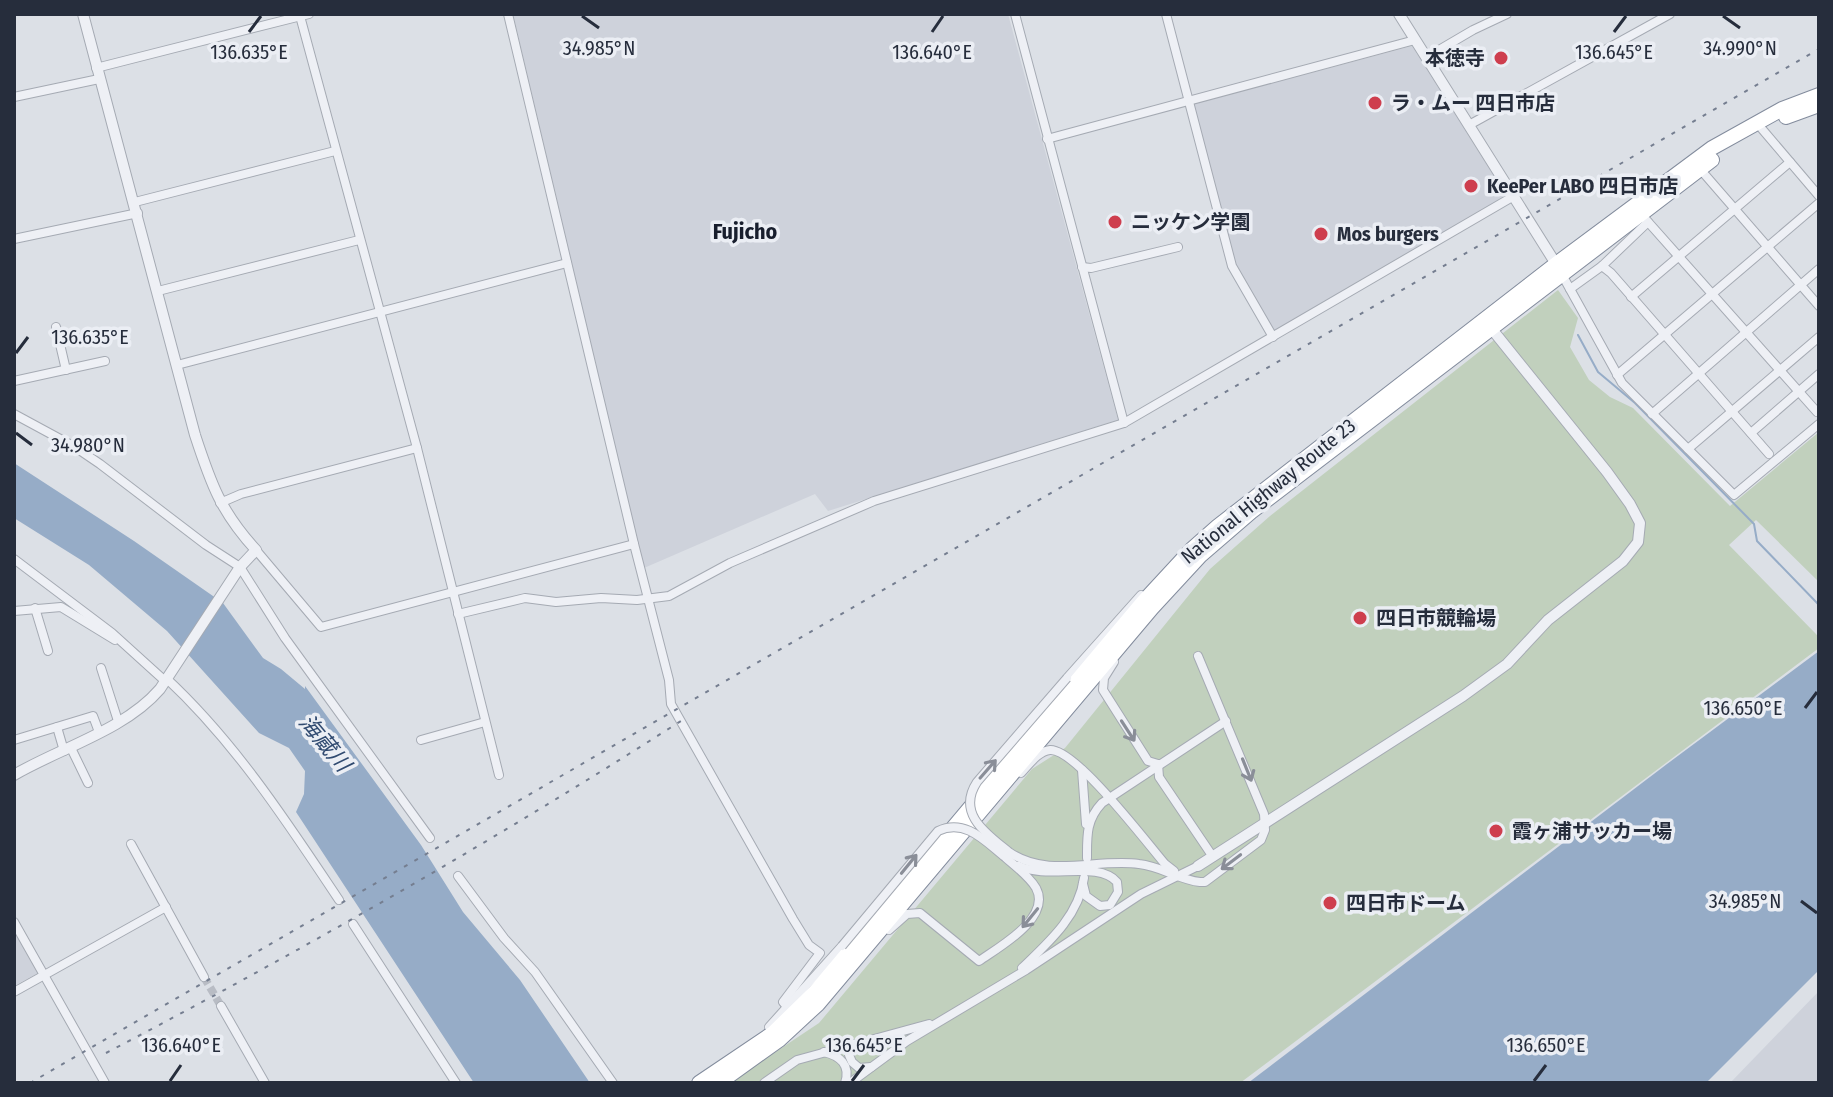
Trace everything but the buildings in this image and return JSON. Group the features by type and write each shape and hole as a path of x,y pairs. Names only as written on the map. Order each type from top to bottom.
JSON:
{"highway":[{"name":"National Highway Route 23","path":"702,1082 773,1033 815,992 1143,602 1192,549 1242,507 1735,134 1782,109 1819,95"},
{"name":"National Highway Route 23","path":"719,1083 779,1040 818,1004 1175,581 1225,533 1491,328 1559,269 1645,218 1700,169 1762,129 1819,105"}],"street":[{"path":"83,14 195,435 220,503 321,627 634,544"},
{"path":"508,14 669,680 674,712 813,948 820,953 783,1002 788,1008"},
{"path":"1015,14 1124,423"},
{"path":"1166,14 1232,266 1273,337"},
{"path":"1399,14 1559,269 1617,375 1734,495 1819,424"},
{"path":"1427,57 1507,14"},
{"path":"1469,125 1670,14"},
{"path":"14,97 301,15 417,448 499,775"},
{"path":"1047,139 1415,40"},
{"path":"1762,129 1819,196"},
{"path":"15,238 335,151"},
{"path":"1631,297 1790,162"},
{"path":"1700,169 1819,306"},
{"path":"458,614 525,598 556,602 669,596 730,563 874,501 1124,423 1514,196"},
{"path":"1617,375 1819,203"},
{"path":"1570,289 1602,266 1645,218 1817,412"},
{"path":"158,291 359,240"},
{"path":"1082,267 1091,268 1178,247"},
{"path":"177,365 567,263"},
{"path":"1602,266 1769,454"},
{"path":"1652,414 1819,269"},
{"path":"56,327 66,370"},
{"path":"823,1052 842,1060 848,1083 1141,894 1181,877 1213,857 1499,670 1522,650 1548,620 1623,561 1638,542 1640,523 1630,504 1491,328"},
{"path":"1688,449 1819,337"},
{"path":"15,377 105,361"},
{"path":"1751,433 1819,374"},
{"path":"14,414 88,455 240,568 285,638 430,838"},
{"path":"220,503 241,494 417,448"},
{"path":"818,1004 894,924 913,912 924,914 979,961 1032,919 1040,898 1028,877 976,823 969,806 972,789 1137,599 1192,549"},
{"path":"14,775 68,749 149,702 240,568 256,550"},
{"path":"14,559 166,678 198,711 248,769 339,900"},
{"path":"14,611 61,607 125,645"},
{"path":"35,608 48,651"},
{"path":"1152,608 1107,673 1102,687 1148,761 1158,764"},
{"path":"1007,855 1037,865 1137,863 1194,882 1205,882 1261,840 1266,821 1198,656"},
{"path":"101,668 118,721"},
{"path":"14,740 93,716 99,732"},
{"path":"1087,833 1093,814 1109,797 1226,721"},
{"path":"421,740 485,722"},
{"path":"57,727 88,783"},
{"path":"959,837 1044,751 1052,750 1082,769 1165,864 1181,877"},
{"path":"1158,764 1159,777 1213,857"},
{"path":"1082,769 1087,858"},
{"path":"702,1082 760,1037 788,1008 938,831 951,826 970,830 1007,855 1016,865 1034,872 1103,872 1114,877 1118,892 1110,905 1100,906 1086,896 1084,881 1076,908 1067,920 1021,969 982,997"},
{"path":"131,844 204,977"},
{"path":"458,876 504,938 535,972 613,1083"},
{"path":"14,992 166,907"},
{"path":"14,922 105,1083"},
{"path":"353,924 456,1083"},
{"path":"221,1006 265,1083"},
{"path":"764,1083 797,1060 945,1018"},
{"path":"854,1044 849,1055 852,1062 859,1068 872,1067"}],"shaded area":[{"path":"513,14 1008,14 1118,420 828,511 815,494 644,568"},
{"path":"1412,46 1508,198 1273,332 1233,263 1194,104"},
{"path":"14,930 38,973 14,986"},
{"path":"1819,991 1819,1083 1730,1083"}],"green space":[{"path":"1558,290 1578,318 1570,347 1589,380 1610,397 1633,408 1730,506 1819,432 1819,582 1756,520 1729,545 1816,634 1819,648 1240,1083 729,1083 819,1023 1032,769 1065,748 1210,569 1270,516"}],"water":[{"name":"海蔵川","path":"14,463 223,603 263,658 305,689 305,686 421,845 463,912 520,980 590,1083 474,1083 296,812 304,794 305,771 289,748 259,733 167,631 89,565 14,518"},
{"path":"1819,651 1819,970 1706,1083 1248,1083 1667,764"}],"waterway":[{"path":"1578,335 1598,372 1635,403 1754,524 1757,541 1819,605"}],"tunnel":[{"path":"204,977 221,1006"}],"railway":[{"path":"30,1083 1819,49"},
{"path":"106,1053 399,892 684,719"}],"place":[{"name":"本徳寺","path":"1501,58"},
{"name":"ラ・ムー 四日市店","path":"1375,103"},
{"name":"KeePer LABO 四日市店","path":"1471,186"},
{"name":"ニッケン学園","path":"1115,222"},
{"name":"Mos burgers","path":"1321,234"},
{"name":"四日市競輪場","path":"1360,618"},
{"name":"霞ヶ浦サッカー場","path":"1496,831"},
{"name":"四日市ドーム","path":"1330,903"}],"district":[{"name":"Fujicho","path":"745,231"}]}
